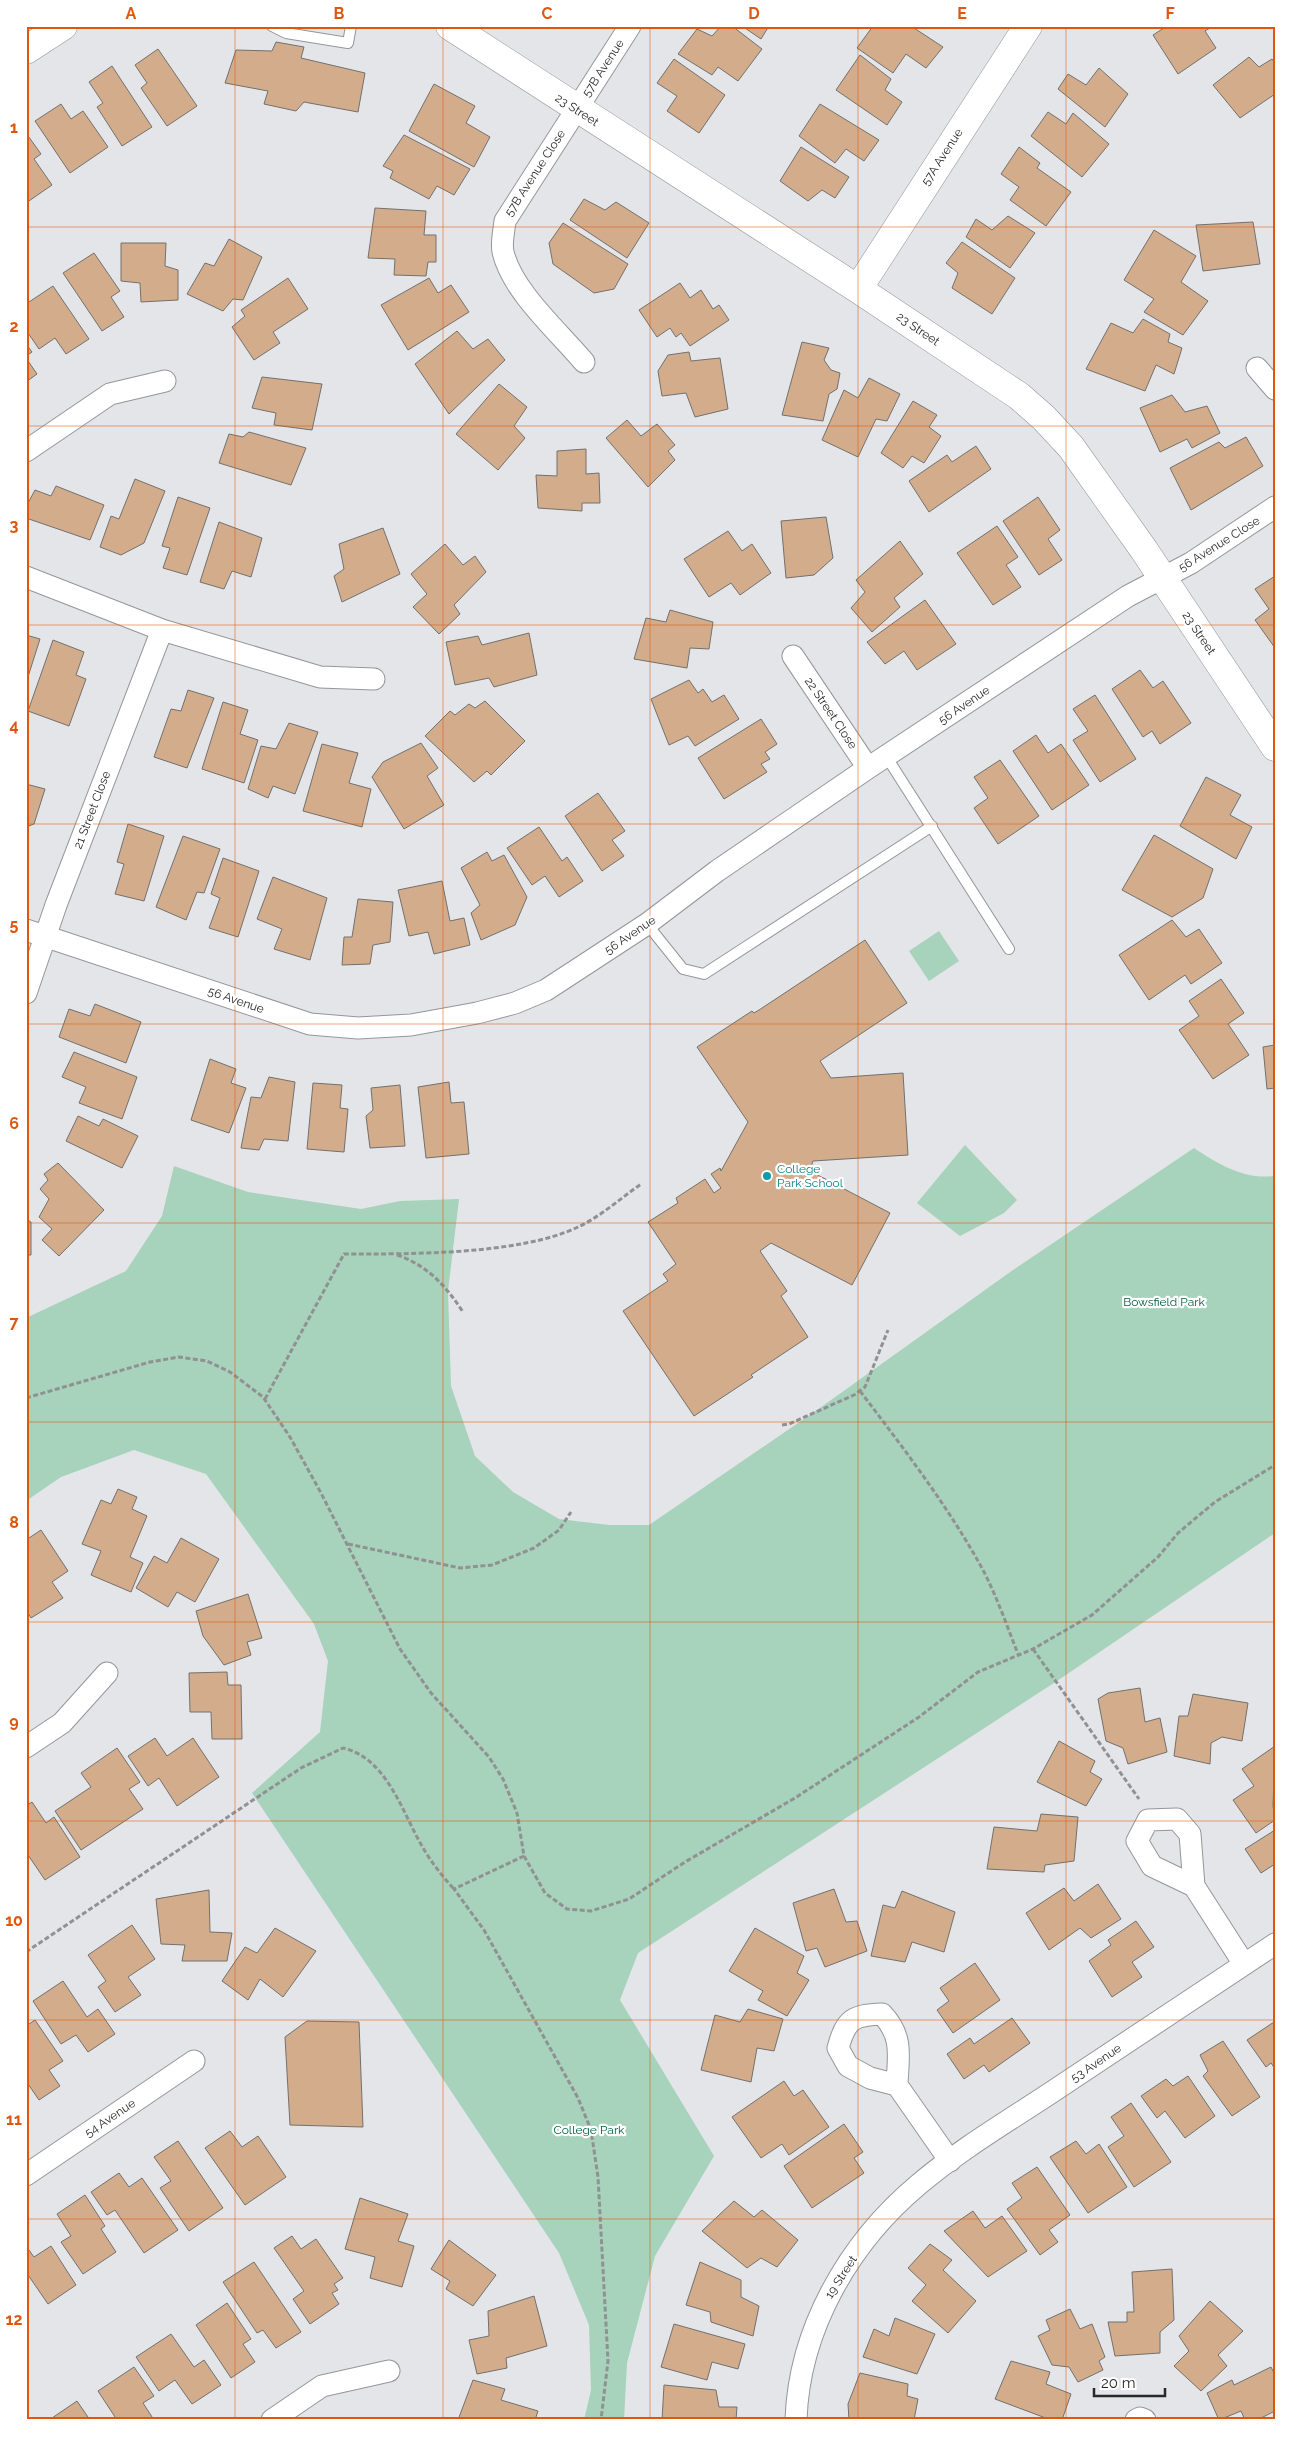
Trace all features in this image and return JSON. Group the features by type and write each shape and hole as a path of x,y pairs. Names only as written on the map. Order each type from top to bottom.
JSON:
{"street":[{"path":"26,50 62,26"},
{"name":"23 Street","path":"450,26 858,289 1019,396 1044,418 1071,447 1163,578 1275,747"},
{"name":"57B Avenue","path":"576,109 630,26"},
{"name":"57A Avenue","path":"858,289 1028,26"},
{"name":"57B Avenue Close","path":"576,109 505,221 502,249 509,272 530,300 584,362"},
{"path":"1257,368 1275,389"},
{"path":"26,451 110,394 165,381"},
{"name":"56 Avenue Close","path":"1163,578 1191,563 1275,507"},
{"path":"26,577 162,630 320,677 374,679"},
{"name":"56 Avenue","path":"36,933 310,1024 358,1028 411,1025 477,1013 515,1003 546,990 647,924 717,871 868,768 1128,596 1163,578"},
{"name":"21 Street Close","path":"26,993 36,933 56,905 162,630"},
{"name":"22 Street Close","path":"794,656 868,768"},
{"path":"26,1747 62,1722 107,1674"},
{"path":"1194,1886 1244,1964"},
{"name":"53 Avenue","path":"918,2184 1275,1944"},
{"name":"54 Avenue","path":"26,2175 194,2061"},
{"path":"897,2085 950,2161"},
{"name":"19 Street","path":"796,2420 801,2373 825,2300 872,2232 895,2205 918,2184"},
{"path":"272,2420 322,2386 389,2371"},
{"path":"1136,2420 1140,2418 1145,2420"}],"lane":[{"path":"272,26 286,33 348,43 351,26"},
{"path":"886,756 1009,949"},
{"path":"647,924 683,969 704,974 932,826"}],"path":[{"path":"265,1400 344,1254 394,1254 505,1246 558,1235 579,1227 641,1184"},
{"path":"394,1254 413,1260 428,1270 442,1283 463,1312"},
{"path":"782,1425 789,1424 865,1387 888,1330"},
{"path":"26,1398 150,1362 179,1357 207,1361 230,1372 265,1400 290,1437 348,1544 400,1649 431,1694 489,1758 503,1779 517,1814 524,1856 545,1893 567,1909 591,1911 616,1905 629,1899 685,1862 795,1798 919,1717 978,1672 1033,1649 1092,1615 1158,1557 1178,1532 1215,1502 1275,1466"},
{"path":"860,1391 953,1519 983,1571 1002,1610 1018,1654"},
{"path":"348,1544 460,1568 492,1564 534,1548 559,1530 571,1512"},
{"path":"1033,1649 1139,1800"},
{"path":"26,1952 276,1784 309,1764 343,1748 358,1752 373,1763 391,1789 422,1847 484,1930 578,2098 591,2130 598,2177 608,2361 601,2420"},
{"path":"454,1890 524,1856"}],"green space":[{"path":"939,931 959,961 929,981 909,951"},
{"path":"965,1145 1017,1200 1004,1213 960,1236 917,1203"},
{"path":"1194,1148 1232,1170 1253,1176 1275,1176 1275,1533 1057,1681 638,1953 620,2000 714,2156 655,2256 627,2363 624,2420 584,2420 591,2390 589,2325 559,2253 252,1793 320,1732 328,1661 314,1624 206,1474 134,1450 61,1477 26,1501 26,1318 126,1271 162,1216 174,1166 248,1192 361,1209 400,1201 459,1199 448,1291 451,1386 475,1456 513,1492 559,1519 609,1525 649,1525 817,1410 1013,1270"}],"building":[{"path":"721,26 732,26 762,49 738,81 718,67 712,75 678,54 697,29 712,36"},
{"path":"742,26 769,26 761,39"},
{"path":"873,26 911,26 943,47 926,68 906,54 893,73 857,48"},
{"path":"1167,26 1213,26 1205,31 1216,48 1178,74 1153,35"},
{"path":"276,42 304,47 301,58 365,73 358,112 304,102 296,111 264,104 268,91 225,83 236,50 272,51"},
{"path":"158,49 197,106 167,126 141,88 147,83 135,65"},
{"path":"860,55 891,79 885,90 902,102 887,125 836,90"},
{"path":"1249,57 1259,67 1272,59 1275,63 1275,94 1240,118 1213,85"},
{"path":"674,59 725,95 699,133 667,111 677,96 657,83"},
{"path":"112,66 152,127 122,146 97,107 103,103 89,82"},
{"path":"1099,68 1128,94 1105,127 1058,89 1068,74 1086,85"},
{"path":"434,84 475,106 466,123 490,137 474,167 409,131"},
{"path":"61,104 71,119 83,111 108,147 70,173 35,121"},
{"path":"820,104 879,140 864,161 846,149 835,163 799,136"},
{"path":"1048,112 1066,124 1073,113 1109,144 1082,177 1031,136"},
{"path":"26,133 41,154 34,159 52,185 26,203"},
{"path":"404,135 470,169 454,195 437,186 429,199 390,178 393,171 383,166"},
{"path":"801,147 849,177 835,198 822,190 808,201 780,181"},
{"path":"1019,147 1040,163 1037,168 1071,192 1046,226 1010,200 1019,187 1001,174"},
{"path":"584,199 605,210 616,202 649,223 627,258 570,220"},
{"path":"375,208 426,211 424,235 436,235 436,262 428,262 426,276 394,275 395,259 368,258"},
{"path":"1008,216 1035,233 1010,268 966,237 976,219 992,230"},
{"path":"1253,222 1260,264 1203,271 1196,225"},
{"path":"563,223 628,264 614,289 594,293 553,264 549,243"},
{"path":"1154,230 1196,256 1181,282 1208,301 1183,335 1144,312 1154,299 1124,280"},
{"path":"229,239 262,257 243,300 233,299 223,311 187,294 205,263 214,266"},
{"path":"962,242 1015,278 992,314 952,288 958,273 946,263"},
{"path":"121,243 166,243 165,266 178,270 178,300 141,302 140,283 121,281"},
{"path":"94,253 120,291 111,297 124,317 102,331 63,273"},
{"path":"288,278 308,309 273,332 280,343 254,360 232,327 245,316 241,310"},
{"path":"429,278 438,293 451,285 469,312 408,350 381,305"},
{"path":"680,283 690,298 701,290 713,309 719,305 729,320 690,346 681,333 676,337 670,328 657,337 639,310"},
{"path":"53,286 89,339 66,354 55,338 39,349 26,330 26,304"},
{"path":"1143,319 1170,334 1168,342 1182,348 1174,374 1156,365 1145,391 1086,369 1111,323 1133,333"},
{"path":"457,331 473,349 488,339 505,360 449,414 415,364"},
{"path":"802,342 829,348 824,360 831,370 840,373 837,389 829,394 823,421 782,415"},
{"path":"26,344 32,352 26,356"},
{"path":"689,352 691,361 720,358 728,409 695,417 686,393 662,396 658,371 668,355"},
{"path":"26,358 37,374 26,382"},
{"path":"262,377 322,384 312,430 274,425 276,413 252,408"},
{"path":"869,378 900,394 887,421 876,419 858,457 822,440 844,390 858,398"},
{"path":"499,384 527,407 514,426 525,438 498,470 456,434"},
{"path":"1172,395 1185,412 1207,406 1220,433 1192,448 1187,439 1160,452 1140,408"},
{"path":"913,401 937,415 929,427 941,436 924,463 912,456 903,468 881,453"},
{"path":"627,420 641,436 657,424 675,445 668,451 675,460 648,487 606,438"},
{"path":"249,432 306,448 291,485 219,463 229,434 243,437"},
{"path":"1246,437 1263,466 1191,510 1170,468 1219,442 1225,448"},
{"path":"976,446 991,469 929,512 909,481 947,455 952,462"},
{"path":"586,449 586,474 599,473 600,503 582,503 582,511 538,508 536,475 557,476 557,451"},
{"path":"135,479 165,491 144,543 121,555 100,547 111,516 119,519"},
{"path":"56,486 104,505 90,540 26,518 26,507 35,490 51,496"},
{"path":"178,497 210,508 187,575 163,568 170,548 162,546"},
{"path":"1038,497 1060,530 1048,539 1062,560 1039,575 1003,521"},
{"path":"826,517 833,558 814,575 786,578 781,521"},
{"path":"219,522 262,538 251,577 232,571 224,589 200,582"},
{"path":"997,526 1018,557 1006,565 1021,587 993,605 957,553"},
{"path":"383,528 400,574 342,602 334,576 344,569 339,544"},
{"path":"728,531 742,551 752,544 771,573 740,595 731,583 709,597 684,559"},
{"path":"900,541 923,574 894,598 900,607 872,632 851,608 865,592 856,580"},
{"path":"445,544 463,565 475,556 486,572 454,605 460,614 439,634 413,607 427,594 411,574"},
{"path":"1275,576 1275,648 1255,620 1269,609 1255,589"},
{"path":"925,600 956,644 917,670 904,651 885,664 867,642"},
{"path":"670,610 713,622 709,649 690,648 687,668 634,659 646,618 666,622"},
{"path":"529,633 537,675 494,687 489,678 455,685 446,642 478,636 482,645"},
{"path":"26,635 40,639 26,683"},
{"path":"53,640 84,652 76,675 86,679 69,726 28,711"},
{"path":"1140,670 1153,688 1163,681 1191,723 1160,744 1152,731 1143,737 1112,689"},
{"path":"689,680 698,693 703,689 712,702 724,695 739,719 695,746 688,736 669,745 651,699"},
{"path":"188,690 214,698 187,768 154,757 171,709 181,711"},
{"path":"1095,695 1136,759 1100,782 1073,740 1088,731 1073,709"},
{"path":"485,701 525,741 491,775 487,771 474,782 425,736 450,711 455,715 469,704 475,708"},
{"path":"223,702 248,710 240,734 258,740 244,783 202,769"},
{"path":"761,719 777,744 765,752 770,759 761,764 767,772 724,799 698,758"},
{"path":"289,723 318,732 295,794 273,786 268,798 248,789 261,746 276,749"},
{"path":"1036,735 1048,753 1061,744 1089,785 1052,810 1013,751"},
{"path":"421,743 438,768 427,776 444,805 404,829 372,777 383,762"},
{"path":"322,744 358,753 349,783 371,789 362,827 303,811"},
{"path":"1000,760 1039,816 998,844 974,808 988,798 974,777"},
{"path":"1206,777 1241,795 1230,815 1252,827 1236,859 1180,826"},
{"path":"26,784 45,789 34,824 26,827"},
{"path":"598,793 625,831 612,840 624,856 602,871 565,816"},
{"path":"128,824 164,836 144,901 115,894 124,864 117,862"},
{"path":"539,827 562,861 567,857 583,881 559,897 545,876 532,885 507,848"},
{"path":"1154,835 1213,869 1203,898 1172,917 1122,890"},
{"path":"183,836 220,849 204,893 197,892 186,920 156,907"},
{"path":"487,852 492,861 504,855 527,897 515,925 481,940 471,913 480,905 461,868"},
{"path":"223,858 259,871 238,937 209,928 220,898 211,894"},
{"path":"273,877 327,898 310,960 274,949 282,929 257,919"},
{"path":"442,881 450,921 464,918 470,945 434,954 428,932 409,936 398,890"},
{"path":"358,899 393,902 390,942 373,945 370,964 342,965 344,937 352,937"},
{"path":"1172,920 1186,937 1199,929 1222,963 1191,984 1185,975 1149,1000 1119,955"},
{"name":"College Park School","path":"865,940 907,1003 820,1061 831,1078 903,1073 908,1155 813,1161 810,1171 890,1213 852,1285 771,1243 760,1251 787,1291 781,1296 808,1337 751,1375 753,1377 694,1416 623,1311 668,1281 663,1274 676,1264 648,1222 678,1203 676,1198 705,1179 714,1193 721,1188 711,1174 720,1168 721,1171 748,1122 697,1047 752,1011 754,1013 759,1010"},
{"path":"1221,979 1244,1013 1228,1024 1249,1055 1213,1079 1179,1030 1199,1016 1189,1001"},
{"path":"95,1004 141,1022 126,1063 59,1037 69,1009 90,1016"},
{"path":"1275,1045 1275,1088 1267,1089 1263,1047"},
{"path":"74,1052 137,1077 122,1119 79,1103 86,1087 62,1077"},
{"path":"210,1059 236,1069 231,1083 246,1088 229,1133 191,1120"},
{"path":"269,1077 295,1082 288,1141 264,1139 259,1150 241,1148 251,1097 261,1098"},
{"path":"449,1082 451,1103 464,1102 469,1154 426,1158 418,1087"},
{"path":"313,1083 342,1085 340,1108 348,1109 344,1152 307,1149"},
{"path":"400,1085 405,1146 370,1148 366,1116 373,1110 371,1088"},
{"path":"78,1116 99,1126 103,1119 138,1136 122,1168 66,1141"},
{"path":"58,1163 104,1210 59,1256 42,1240 52,1229 39,1217 49,1199 40,1189 48,1180 44,1174"},
{"path":"26,1219 31,1222 31,1255 26,1255"},
{"path":"118,1489 137,1497 132,1509 147,1516 130,1557 143,1563 131,1592 91,1575 101,1551 82,1544 101,1500 111,1504"},
{"path":"41,1530 68,1571 52,1582 63,1598 31,1618 26,1610 26,1540"},
{"path":"181,1538 219,1559 195,1602 177,1592 168,1607 136,1588 154,1556 167,1563"},
{"path":"248,1594 262,1638 247,1642 251,1655 224,1665 203,1636 196,1611"},
{"path":"227,1672 228,1685 241,1685 242,1739 212,1739 211,1712 190,1712 189,1673"},
{"path":"1140,1688 1145,1722 1160,1718 1167,1752 1128,1764 1123,1748 1106,1741 1098,1699 1108,1693"},
{"path":"1193,1694 1248,1703 1242,1741 1222,1737 1211,1743 1210,1764 1174,1756 1179,1716 1188,1716"},
{"path":"155,1738 167,1756 193,1738 219,1777 177,1806 159,1778 148,1786 128,1756"},
{"path":"1059,1741 1095,1761 1090,1772 1102,1779 1086,1806 1037,1782"},
{"path":"1275,1746 1273,1806 1275,1820 1256,1833 1233,1800 1254,1786 1242,1769"},
{"path":"117,1748 140,1782 129,1789 143,1809 81,1850 55,1811 91,1787 81,1773"},
{"path":"32,1802 46,1823 54,1817 80,1857 45,1880 26,1852 26,1806"},
{"path":"1041,1814 1078,1817 1074,1861 1045,1865 1044,1872 987,1869 994,1827 1037,1831"},
{"path":"1275,1830 1275,1864 1261,1873 1245,1849"},
{"path":"1098,1884 1121,1919 1091,1938 1080,1928 1049,1950 1026,1913 1064,1888 1074,1901"},
{"path":"834,1889 846,1922 857,1921 867,1951 825,1967 817,1948 806,1951 793,1903"},
{"path":"209,1890 210,1932 232,1933 227,1961 182,1961 185,1945 161,1944 156,1899"},
{"path":"902,1891 955,1912 944,1952 912,1942 905,1962 871,1956 883,1905 895,1908"},
{"path":"1136,1921 1154,1947 1132,1962 1142,1977 1112,1997 1089,1961 1111,1945 1108,1940"},
{"path":"132,1925 155,1959 128,1977 141,1995 115,2012 98,1987 106,1981 88,1955"},
{"path":"275,1928 316,1951 283,1997 260,1979 248,2000 222,1981 245,1947 257,1953"},
{"path":"755,1928 804,1956 797,1973 809,1980 787,2016 758,2000 763,1991 729,1971"},
{"path":"975,1963 1000,2000 953,2033 937,2010 949,2001 940,1988"},
{"path":"63,1981 87,2017 98,2009 115,2034 88,2052 76,2035 61,2044 33,2001"},
{"path":"748,2009 783,2019 774,2051 757,2048 751,2082 701,2070 715,2015 740,2022"},
{"path":"1012,2018 1030,2043 989,2072 984,2065 964,2079 947,2054 970,2038 974,2044"},
{"path":"35,2020 63,2061 49,2070 60,2086 39,2100 26,2081 26,2026"},
{"path":"307,2021 359,2022 363,2127 290,2125 285,2037"},
{"path":"1274,2022 1275,2069 1271,2063 1266,2067 1247,2040"},
{"path":"1223,2041 1260,2097 1232,2116 1203,2076 1208,2071 1200,2055"},
{"path":"1188,2076 1215,2116 1185,2138 1165,2111 1157,2118 1141,2096 1166,2079 1173,2086"},
{"path":"784,2081 794,2096 803,2090 829,2127 789,2155 782,2144 761,2158 732,2117"},
{"path":"1131,2103 1171,2162 1134,2187 1108,2147 1124,2136 1111,2117"},
{"path":"844,2124 863,2152 854,2158 864,2173 812,2208 784,2166"},
{"path":"230,2131 242,2147 258,2136 286,2177 245,2205 205,2148"},
{"path":"178,2141 223,2208 189,2231 160,2188 171,2181 154,2157"},
{"path":"1076,2141 1086,2154 1099,2144 1127,2187 1088,2213 1050,2157"},
{"path":"1037,2167 1070,2215 1049,2230 1058,2242 1040,2255 1007,2209 1022,2198 1012,2183"},
{"path":"119,2173 129,2187 142,2178 178,2230 144,2253 115,2210 107,2215 91,2192"},
{"path":"85,2195 105,2226 101,2229 116,2252 83,2274 61,2242 71,2236 57,2214"},
{"path":"360,2198 408,2214 398,2241 414,2246 402,2287 370,2278 375,2257 345,2249"},
{"path":"734,2201 754,2217 762,2210 798,2240 777,2267 761,2258 747,2268 702,2231"},
{"path":"973,2211 985,2228 1002,2216 1027,2251 988,2277 944,2231"},
{"path":"292,2236 301,2249 316,2239 343,2278 334,2284 338,2290 332,2293 339,2304 310,2324 293,2299 304,2291 274,2248"},
{"path":"449,2240 496,2275 473,2306 446,2289 450,2281 431,2269"},
{"path":"930,2244 952,2260 943,2270 976,2301 948,2333 912,2301 926,2285 908,2268"},
{"path":"26,2246 34,2257 51,2246 76,2285 48,2304 26,2272"},
{"path":"254,2262 301,2332 276,2348 263,2330 257,2333 223,2282"},
{"path":"700,2262 741,2280 741,2297 759,2306 753,2336 711,2322 710,2312 686,2305"},
{"path":"1172,2269 1174,2320 1160,2332 1160,2353 1115,2356 1108,2322 1127,2322 1127,2312 1134,2312 1132,2272"},
{"path":"534,2296 547,2346 506,2358 507,2368 477,2374 469,2340 489,2336 488,2311"},
{"path":"1210,2301 1243,2331 1218,2355 1227,2366 1201,2391 1174,2366 1189,2351 1179,2336"},
{"path":"227,2303 251,2339 243,2344 255,2362 231,2378 196,2325"},
{"path":"1070,2309 1080,2329 1092,2324 1105,2357 1099,2361 1103,2370 1078,2382 1069,2367 1052,2365 1038,2336 1050,2330 1046,2320"},
{"path":"895,2318 935,2334 917,2374 863,2357 874,2329 889,2336"},
{"path":"674,2324 745,2344 738,2369 712,2362 707,2380 661,2367"},
{"path":"171,2334 194,2367 204,2360 221,2385 192,2404 175,2380 159,2391 136,2357"},
{"path":"1011,2361 1050,2372 1046,2384 1071,2394 1062,2420 1051,2420 995,2399"},
{"path":"134,2367 154,2396 143,2403 154,2420 117,2420 98,2391"},
{"path":"1271,2367 1275,2375 1275,2411 1257,2420 1245,2420 1241,2411 1219,2420 1207,2393 1232,2380 1234,2385"},
{"path":"860,2373 908,2384 907,2396 918,2399 914,2420 849,2420 848,2404"},
{"path":"473,2380 505,2389 501,2400 538,2411 535,2420 458,2420"},
{"path":"664,2385 716,2390 719,2407 737,2407 736,2420 662,2420"},
{"path":"77,2401 90,2420 49,2420"}],"place":[{"name":"College Park School","path":"767,1176"}],"park label":[{"name":"Bowsfield Park","path":"1164,1302"},
{"name":"College Park","path":"589,2130"}]}
